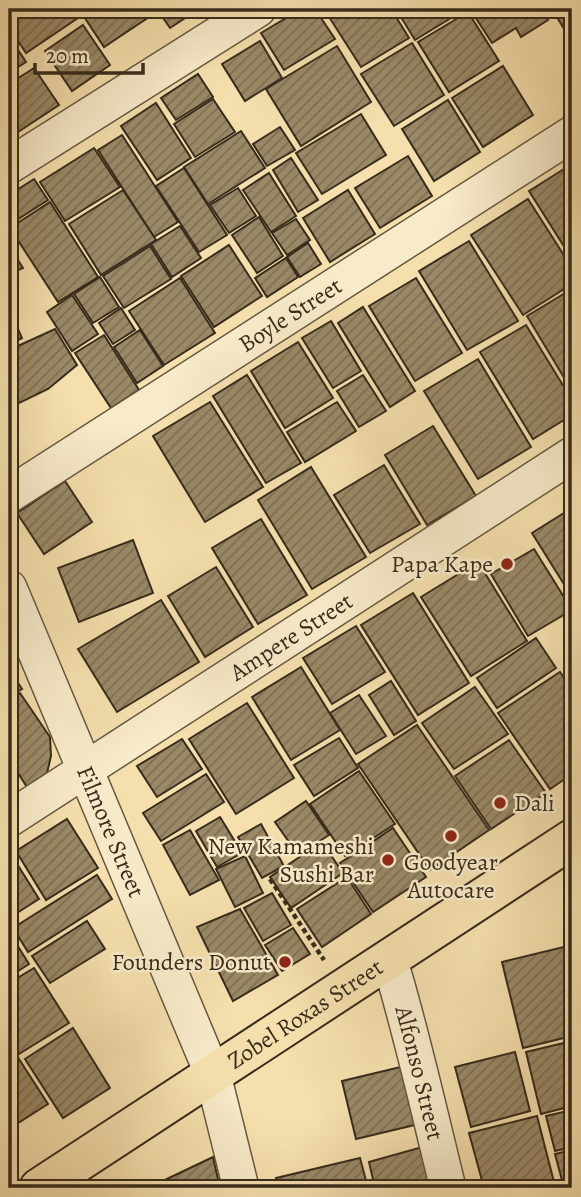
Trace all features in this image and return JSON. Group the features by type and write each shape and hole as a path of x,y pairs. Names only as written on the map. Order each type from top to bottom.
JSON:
{"main road":[{"name":"Zobel Roxas Street","path":"39,1188 572,839"}],"street":[{"path":"9,166 258,9"},
{"name":"Boyle Street","path":"9,495 572,134"},
{"name":"Ampere Street","path":"9,819 572,455"},
{"name":"Filmore Street","path":"9,588 213,1075 241,1188"},
{"name":"Alfonso Street","path":"389,958 408,1021 448,1188"}],"path":[{"path":"270,878 344,989"}],"building":[{"path":"29,9 72,9 78,18 26,53 9,27 9,22"},
{"path":"79,9 147,9 152,15 104,47"},
{"path":"157,9 199,9 170,28"},
{"path":"301,9 315,9 335,39 284,70 261,33"},
{"path":"324,9 391,9 409,38 361,67"},
{"path":"396,9 459,9 461,12 415,40"},
{"path":"470,9 541,9 548,20 521,37 516,28 492,43"},
{"path":"552,9 572,9 572,42"},
{"path":"468,12 499,61 449,92 418,42"},
{"path":"83,25 110,65 72,91 45,51"},
{"path":"9,36 26,62 9,73"},
{"path":"260,41 282,78 245,101 222,64"},
{"path":"412,43 444,95 394,126 361,74"},
{"path":"337,46 371,102 301,146 266,89"},
{"path":"503,66 533,115 483,147 452,98"},
{"path":"34,68 59,105 9,138 9,84"},
{"path":"198,74 213,97 176,120 161,98"},
{"path":"213,99 235,132 195,157 174,124"},
{"path":"448,100 480,152 434,181 402,129"},
{"path":"156,103 191,158 157,180 121,126"},
{"path":"361,114 386,155 322,194 296,153"},
{"path":"280,127 295,150 267,166 253,144"},
{"path":"241,131 265,168 208,204 184,167"},
{"path":"122,135 178,222 154,237 98,150"},
{"path":"94,148 120,187 65,221 40,182"},
{"path":"408,156 432,196 380,228 355,188"},
{"path":"291,158 318,200 298,212 273,170"},
{"path":"572,164 572,259 529,191"},
{"path":"184,168 227,235 199,252 156,186"},
{"path":"269,173 296,216 271,232 243,190"},
{"path":"34,179 48,200 9,225 9,195"},
{"path":"238,188 256,216 229,233 210,205"},
{"path":"123,190 156,240 101,275 69,224"},
{"path":"348,190 375,234 330,262 303,218"},
{"path":"528,199 572,268 572,284 523,315 471,235"},
{"path":"50,202 98,277 58,302 10,228"},
{"path":"259,217 283,256 257,273 232,235"},
{"path":"296,219 310,240 287,255 272,233"},
{"path":"180,226 201,258 172,277 151,244"},
{"path":"469,241 518,321 467,350 419,271"},
{"path":"308,243 321,264 300,277 287,257"},
{"path":"229,245 262,296 214,327 181,276"},
{"path":"9,246 23,268 9,274"},
{"path":"150,246 171,279 124,308 103,276"},
{"path":"286,258 298,277 267,297 255,278"},
{"path":"100,277 119,307 93,323 74,294"},
{"path":"180,278 215,333 164,365 129,311"},
{"path":"416,278 462,353 415,381 369,306"},
{"path":"572,289 572,391 527,316"},
{"path":"72,295 98,334 72,351 47,312"},
{"path":"363,307 415,391 390,407 338,323"},
{"path":"121,308 135,330 113,344 99,323"},
{"path":"9,309 22,338 9,345"},
{"path":"331,321 361,371 333,388 302,338"},
{"path":"526,325 572,400 572,415 533,439 480,352"},
{"path":"55,329 77,365 48,389 9,408 9,350"},
{"path":"140,330 163,366 137,383 114,347"},
{"path":"104,335 139,390 111,408 75,353"},
{"path":"298,342 333,398 285,428 251,371"},
{"path":"478,359 531,447 478,479 424,391"},
{"path":"247,375 301,463 266,483 213,396"},
{"path":"363,375 386,411 359,427 337,391"},
{"path":"210,402 263,487 205,522 153,436"},
{"path":"337,402 356,431 305,462 287,432"},
{"path":"433,426 476,496 427,525 385,455"},
{"path":"384,465 420,524 370,553 334,495"},
{"path":"311,467 366,557 312,589 258,500"},
{"path":"65,481 92,522 44,554 17,513"},
{"path":"572,508 572,597 532,533"},
{"path":"261,519 307,595 258,624 212,548"},
{"path":"133,540 153,593 79,622 58,568"},
{"path":"534,549 572,610 528,636 491,574"},
{"path":"478,562 527,641 471,676 421,597"},
{"path":"216,567 253,627 205,657 168,596"},
{"path":"413,593 469,683 418,715 361,625"},
{"path":"161,600 199,662 117,712 78,649"},
{"path":"356,626 385,672 332,704 303,658"},
{"path":"536,638 556,668 497,708 477,678"},
{"path":"301,667 340,730 291,760 252,697"},
{"path":"9,669 22,689 9,697"},
{"path":"560,672 572,690 572,774 550,789 498,713"},
{"path":"391,681 416,721 394,735 369,695"},
{"path":"475,687 508,734 454,769 422,723"},
{"path":"20,693 50,737 51,756 47,773 27,787 9,759 9,700"},
{"path":"359,695 386,736 356,754 330,713"},
{"path":"247,703 294,778 236,814 189,739"},
{"path":"417,725 489,830 430,870 358,764"},
{"path":"339,738 358,768 314,796 294,765"},
{"path":"182,739 202,769 157,797 137,766"},
{"path":"509,740 546,793 491,829 455,776"},
{"path":"359,771 395,824 345,856 310,804"},
{"path":"206,774 224,802 161,841 143,813"},
{"path":"306,801 329,835 298,855 275,822"},
{"path":"220,817 242,853 217,867 196,831"},
{"path":"67,819 98,868 46,900 16,851"},
{"path":"261,824 284,866 262,878 238,837"},
{"path":"393,828 426,877 373,912 340,863"},
{"path":"190,830 219,880 190,895 163,845"},
{"path":"322,842 343,873 291,908 270,877"},
{"path":"9,851 39,899 9,918"},
{"path":"245,856 263,893 235,907 216,869"},
{"path":"97,875 112,899 28,952 13,928"},
{"path":"347,877 371,914 322,947 297,909"},
{"path":"272,893 291,925 263,941 244,908"},
{"path":"240,909 278,975 233,1001 197,927"},
{"path":"87,921 105,949 50,983 32,956"},
{"path":"293,928 310,954 282,971 265,945"},
{"path":"9,932 29,964 9,977"},
{"path":"572,945 572,1036 523,1048 502,962"},
{"path":"34,968 69,1023 11,1059 9,983"},
{"path":"73,1028 110,1088 63,1118 25,1059"},
{"path":"572,1041 572,1106 541,1114 526,1052"},
{"path":"515,1052 530,1111 471,1127 455,1067"},
{"path":"19,1059 48,1104 18,1123 9,1109 9,1066"},
{"path":"405,1066 419,1124 356,1139 342,1081"},
{"path":"572,1110 572,1147 555,1151 546,1116"},
{"path":"537,1116 554,1182 528,1188 484,1188 469,1133"},
{"path":"426,1146 437,1188 375,1188 369,1162"},
{"path":"572,1150 572,1182 563,1184 555,1154"},
{"path":"213,1157 220,1188 148,1188"},
{"path":"360,1158 368,1188 279,1188 276,1178"}],"place":[{"name":"Papa Kape","path":"507,564"},
{"name":"Dali","path":"500,803"},
{"name":"Goodyear Autocare","path":"451,836"},
{"name":"New Kamameshi Sushi Bar","path":"388,860"},
{"name":"Founders Donut","path":"285,962"}]}
